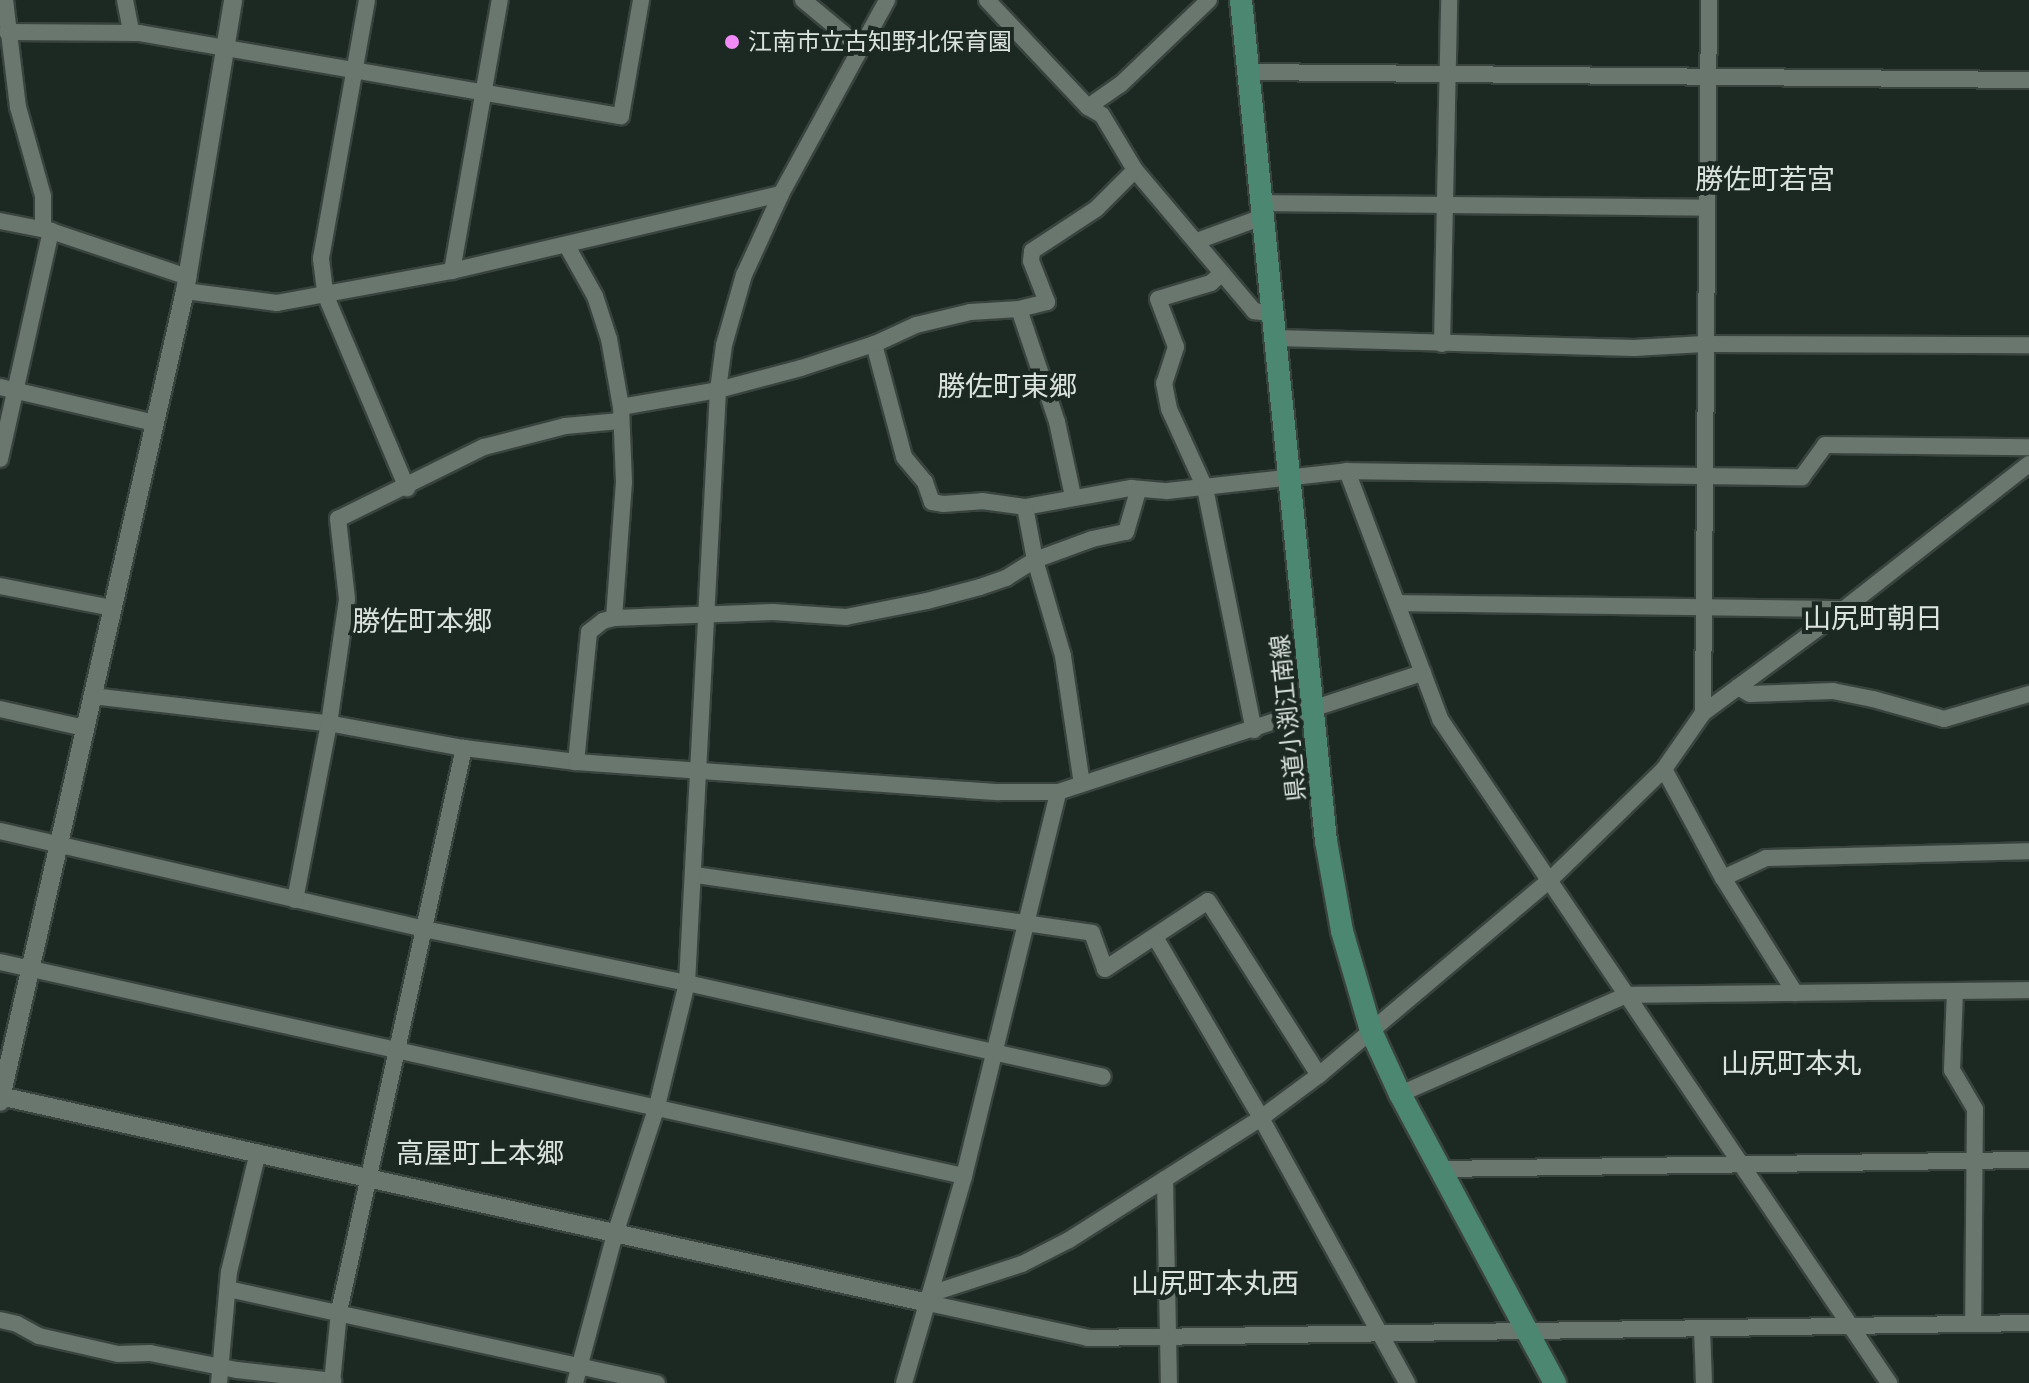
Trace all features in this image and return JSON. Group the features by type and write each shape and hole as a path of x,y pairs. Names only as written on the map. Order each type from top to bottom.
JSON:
{"main road":[{"name":"県道小渕江南線","path":"1241,0 1326,841 1342,931 1371,1031 1400,1094 1555,1383"}],"street":[{"path":"0,459 8,389 47,230 40,175 18,107 5,0"},
{"path":"125,0 131,32"},
{"path":"233,0 187,284 0,1098 368,1176 615,1234 929,1299 1088,1338 2029,1323"},
{"path":"367,0 321,259 325,294 407,488"},
{"path":"452,271 500,0"},
{"path":"7,32 131,32 621,116 641,0"},
{"path":"803,0 861,48"},
{"path":"575,1383 615,1234 657,1106 687,983 696,875 718,390 724,345 744,275 781,194 887,0"},
{"path":"1088,107 1120,85 1209,0"},
{"path":"1442,344 1450,73 1449,0"},
{"path":"1703,713 1709,0"},
{"path":"992,2 1088,107 1102,115 1135,170 1254,311 1275,314"},
{"path":"1249,72 2029,80"},
{"path":"295,900 329,724 347,599 338,519 407,488 484,447 525,434 718,390 874,344 916,325 970,312 1019,309 1047,302 1031,261 1032,251 1096,209 1135,170"},
{"path":"0,221 47,230 187,284 277,303 452,271 781,194"},
{"path":"1197,241 1264,210 1446,205 1706,208"},
{"path":"567,246 595,296 609,339 620,414 624,482 614,618"},
{"path":"1222,273 1211,283 1158,299 1176,347 1164,383 1169,409 1205,488 1254,730"},
{"path":"1019,309 1057,422 1073,496"},
{"path":"1277,338 1634,348 1704,344 2029,345"},
{"path":"874,344 904,457 925,482 932,502 982,501 1025,507 1131,488 1138,491 1205,488 1347,471 1802,477 1825,445 2029,447"},
{"path":"8,389 155,423"},
{"path":"929,1299 1022,1264 1069,1240 1261,1118 1319,1075 1550,880 1664,769 1703,713 1844,609 2029,464"},
{"path":"1347,471 1440,719 1889,1383"},
{"path":"576,762 589,632 603,621 614,618 707,617 773,612 846,617 980,587 1006,578 1035,560 1092,539 1126,532 1138,491"},
{"path":"1025,507 1035,560 1063,656 1082,784"},
{"path":"0,586 112,608"},
{"path":"1399,603 1844,609"},
{"path":"92,696 329,724 464,748 576,762 700,768 999,792 1058,792 1423,673"},
{"path":"1738,687 1750,694 1833,691 1944,719 2029,694"},
{"path":"0,709 84,728"},
{"path":"0,1320 17,1324 39,1336 118,1354 150,1353 220,1375 332,1382 339,1311 464,748"},
{"path":"1664,769 1723,878 1795,993"},
{"path":"904,1383 964,1176 1058,792"},
{"path":"0,831 424,929 687,983 1103,1077"},
{"path":"1723,878 1766,858 2029,851"},
{"path":"696,875 1092,933 1105,969 1208,901 1319,1075"},
{"path":"1155,937 1261,1118 1407,1383"},
{"path":"0,962 964,1176"},
{"path":"1400,1094 1627,995 2029,990"},
{"path":"1955,991 1952,1070 1975,1109 1973,1324"},
{"path":"220,1375 228,1289 258,1152"},
{"path":"1440,1169 2029,1160"},
{"path":"1165,1179 1169,1383"},
{"path":"228,1289 657,1383"},
{"path":"1702,1329 1704,1383"}],"place":[{"name":"江南市立古知野北保育園","path":"732,42"}],"district":[{"name":"勝佐町若宮","path":"1765,180"},
{"name":"勝佐町東郷","path":"1007,387"},
{"name":"山尻町朝日","path":"1873,619"},
{"name":"勝佐町本郷","path":"422,622"},
{"name":"山尻町本丸","path":"1791,1064"},
{"name":"高屋町上本郷","path":"480,1154"},
{"name":"山尻町本丸西","path":"1215,1284"}]}
